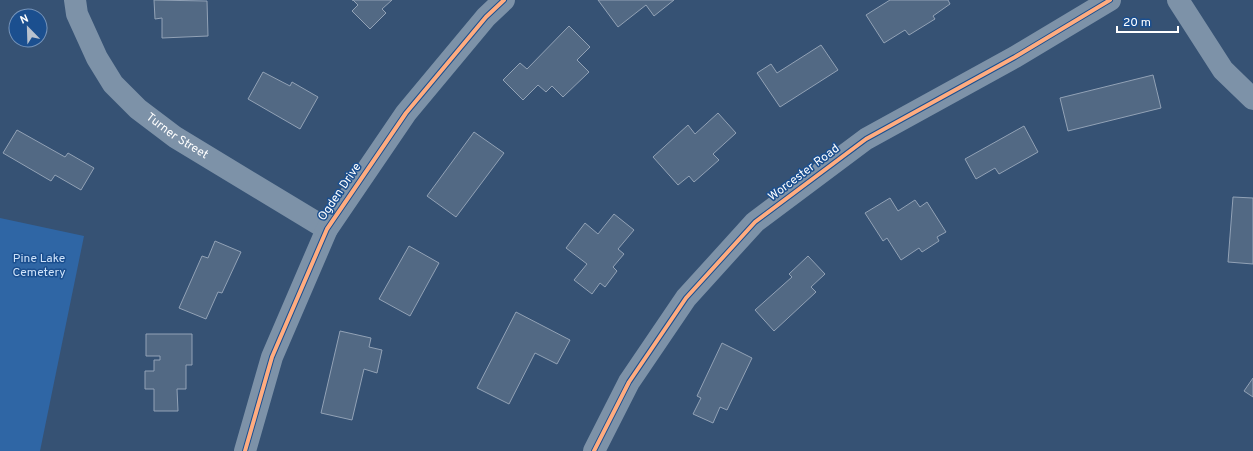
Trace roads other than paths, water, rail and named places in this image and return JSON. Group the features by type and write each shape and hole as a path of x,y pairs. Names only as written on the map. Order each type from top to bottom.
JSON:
{"street":[{"name":"Turner Street","path":"75,0 77,14 97,58 113,84 138,109 175,137 327,229"},
{"name":"Ogden Drive","path":"245,451 272,357 327,229 406,113 486,17 504,0"},
{"name":"Worcester Road","path":"594,451 629,382 686,298 755,222 866,139 1015,57 1110,0"},
{"path":"1178,0 1223,70 1253,99"}],"park label":[{"name":"Pine Lake Cemetery","path":"39,266"}]}
